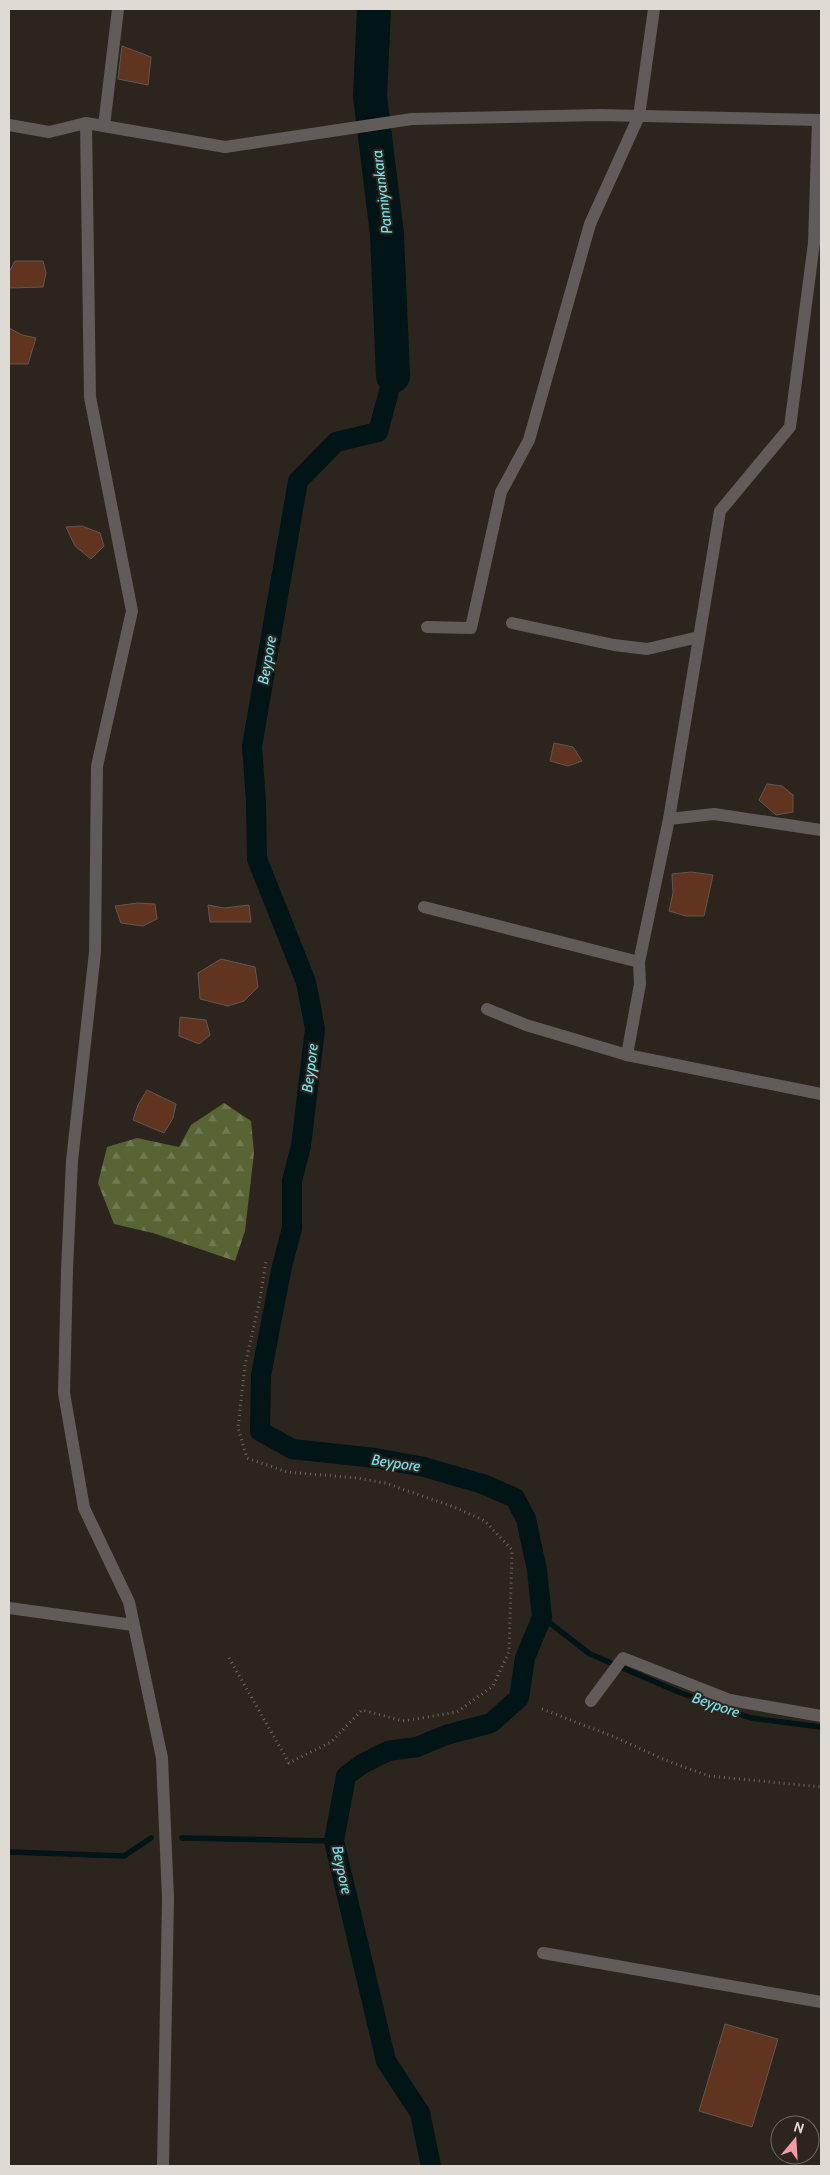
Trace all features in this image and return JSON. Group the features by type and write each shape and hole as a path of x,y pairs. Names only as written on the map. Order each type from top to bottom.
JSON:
{"street":[{"path":"104,126 118,9"},
{"path":"427,627 471,628 502,492 529,440 590,224 639,116 654,9"},
{"path":"9,125 49,132 86,123 225,147 412,119 639,116 820,120 814,243 790,427 720,511 670,819 639,962 640,984 627,1055"},
{"path":"86,123 90,397 132,611 97,766 95,952 72,1161 64,1393 84,1508 129,1602 162,1758 168,1898 163,2166"},
{"path":"512,623 614,645 646,649 699,637"},
{"path":"670,819 714,814 821,830"},
{"path":"424,908 639,962"},
{"path":"487,1009 526,1025 627,1055 821,1094"},
{"path":"9,1608 134,1625"},
{"path":"591,1701 623,1658 730,1700 821,1716"},
{"path":"544,1953 821,2002"}],"path":[{"path":"229,1658 289,1763 331,1742 362,1710 403,1721 457,1712 493,1686 509,1652 512,1550 485,1521 454,1507 385,1483 357,1478 287,1472 247,1458 238,1428 245,1366 266,1262"},
{"path":"542,1709 612,1736 665,1760 709,1776 821,1787"}],"green space":[{"path":"224,1103 251,1121 254,1153 245,1231 235,1261 153,1233 114,1224 98,1183 107,1147 137,1138 179,1147 191,1125"}],"building":[{"path":"122,46 151,57 148,85 118,79"},
{"path":"15,261 43,261 46,273 43,287 9,288 9,272"},
{"path":"9,328 22,335 36,338 28,364 9,364"},
{"path":"82,526 100,533 104,546 91,559 75,546 66,527"},
{"path":"554,743 573,747 582,761 568,766 550,761"},
{"path":"767,784 782,786 793,795 793,812 776,815 759,800"},
{"path":"691,872 713,875 704,916 686,916 669,911 673,893 672,874"},
{"path":"138,903 155,904 157,919 143,926 121,923 115,906"},
{"path":"208,905 224,908 249,905 251,922 210,922"},
{"path":"221,959 255,967 258,987 244,1001 228,1006 200,999 198,973"},
{"path":"180,1017 206,1020 210,1035 199,1044 179,1036"},
{"path":"147,1090 176,1104 173,1118 164,1133 133,1120 138,1105"},
{"path":"725,2024 778,2039 752,2127 699,2111"}],"waterway":[{"name":"Panniyankara","path":"374,9 370,96 387,234 393,376"},
{"name":"Beypore","path":"393,376 378,432 336,442 298,481 252,746 256,802 257,859 306,982 315,1029 301,1146 292,1181 292,1228 282,1266 261,1375 260,1431 292,1449 375,1458 424,1467 483,1484 515,1498 526,1519 537,1570 542,1617 525,1658 519,1698 491,1723 446,1735 417,1747 388,1751 362,1764 346,1776 334,1841 386,2061 420,2113 431,2166"},
{"name":"Beypore","path":"542,1617 590,1654 681,1693 751,1718 821,1727"},
{"path":"9,1852 124,1856 151,1838"},
{"path":"182,1838 334,1841"}]}
